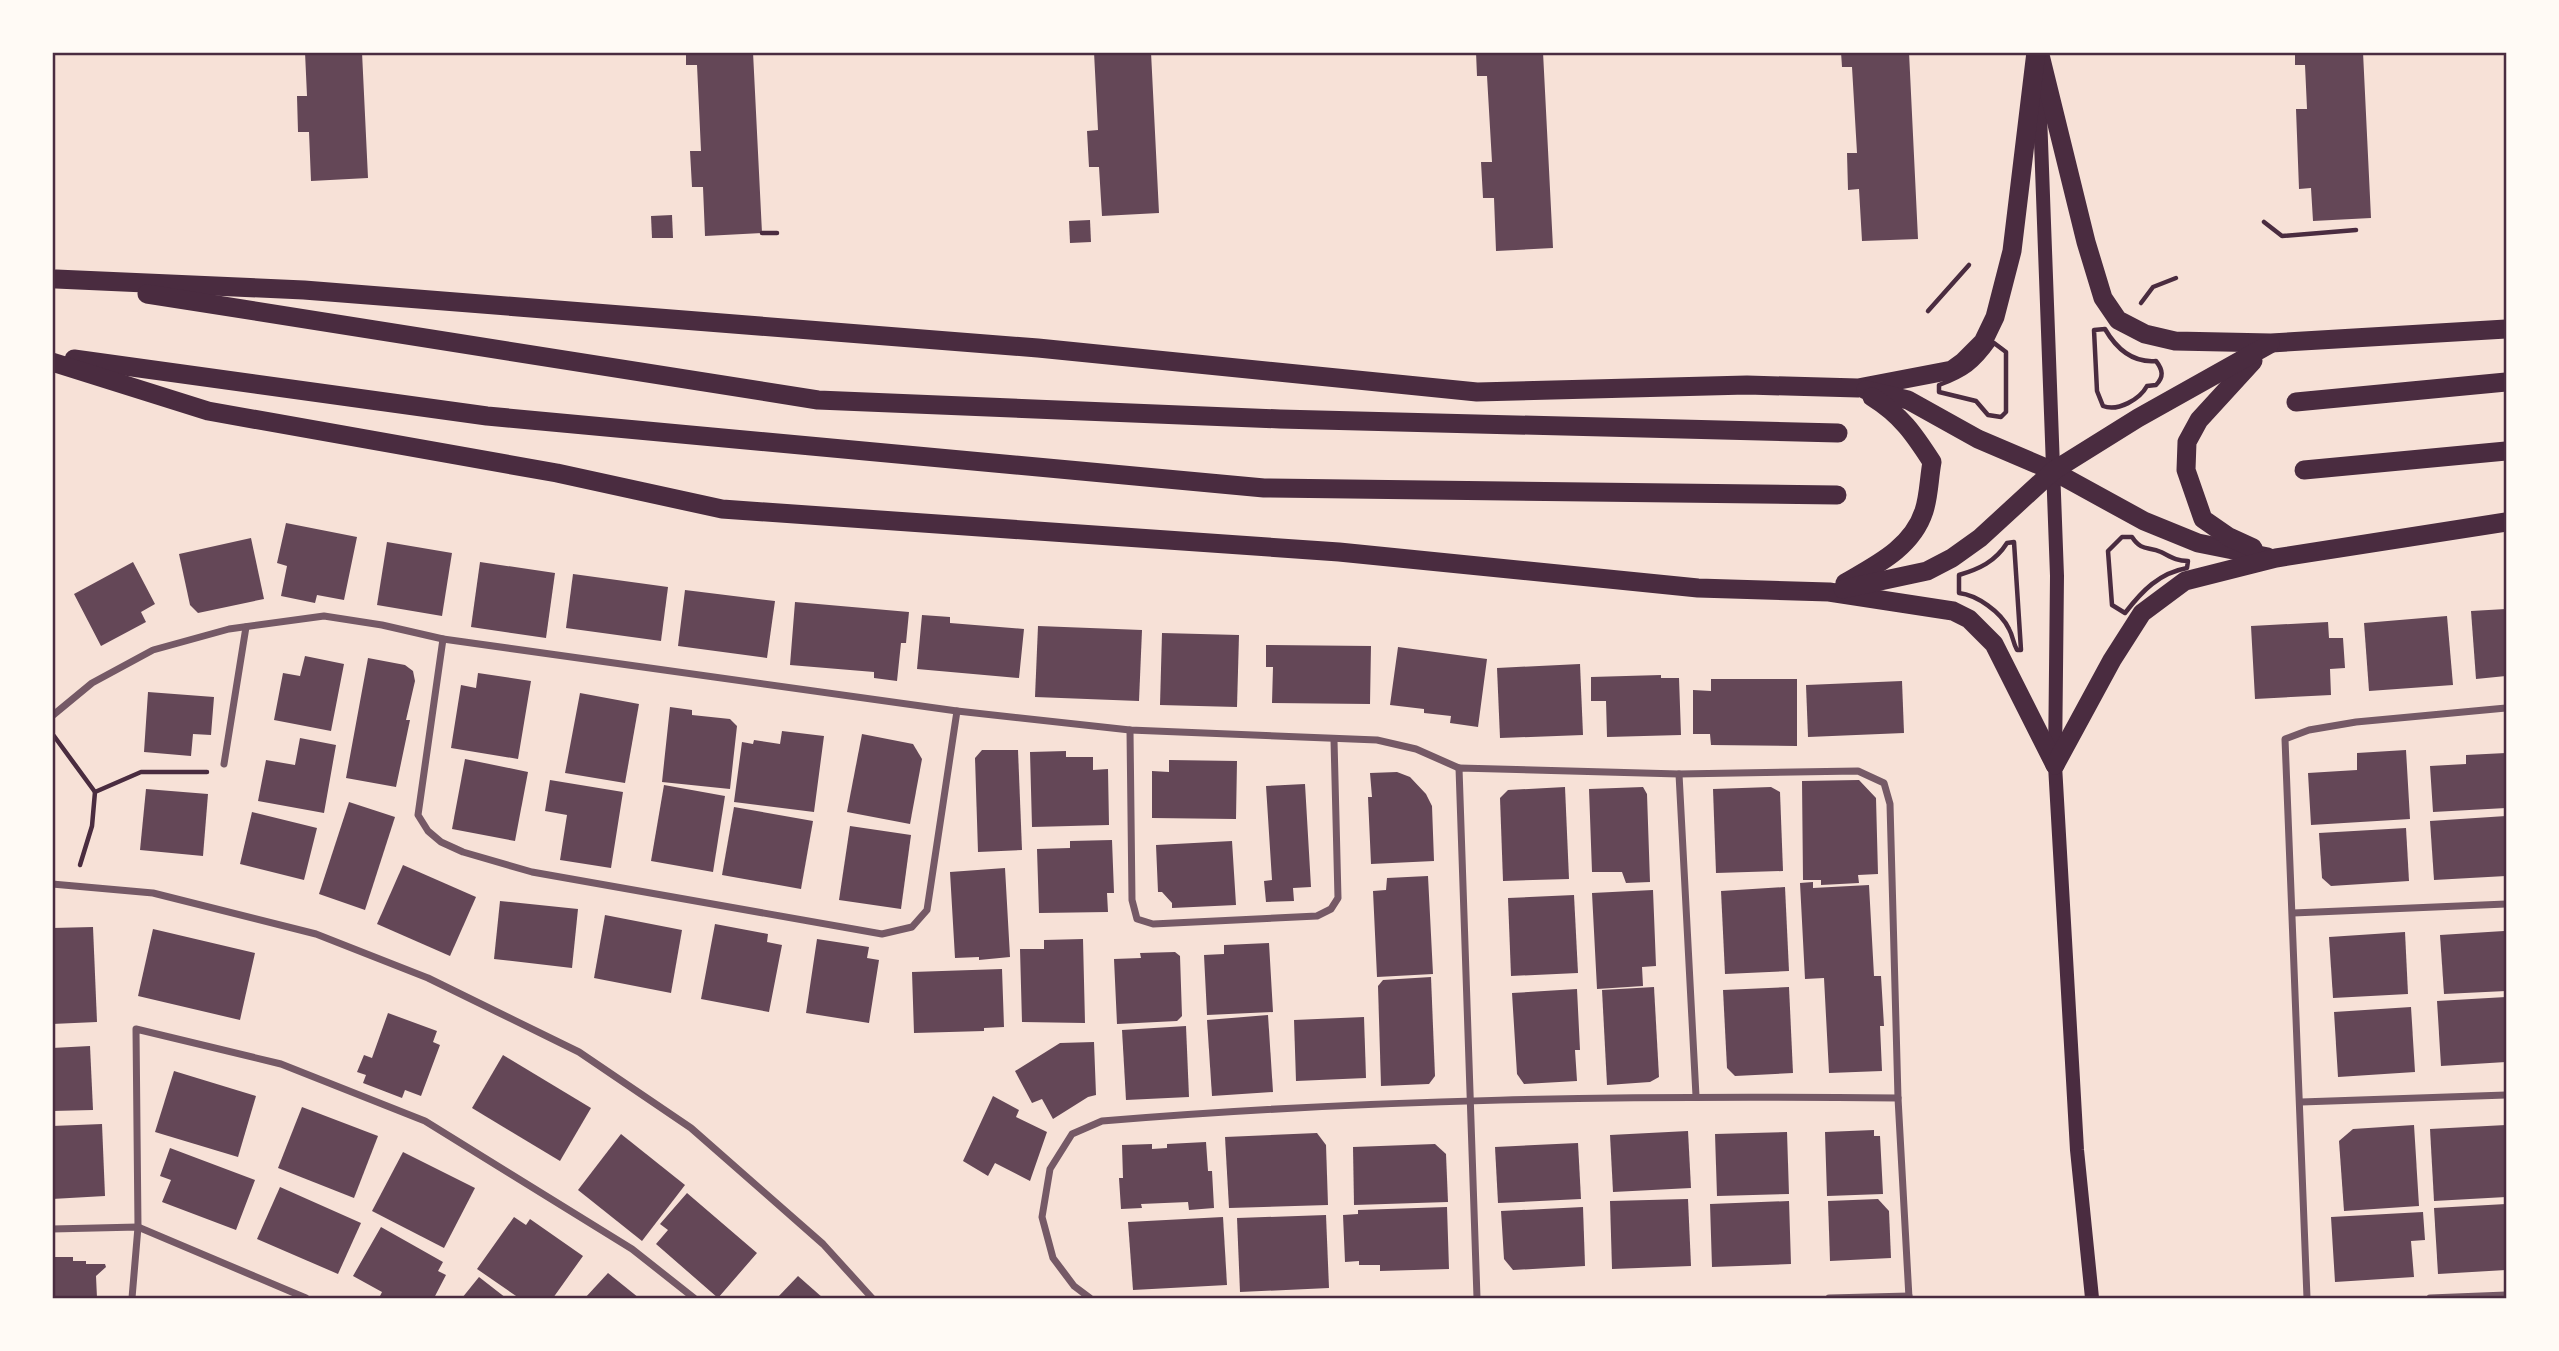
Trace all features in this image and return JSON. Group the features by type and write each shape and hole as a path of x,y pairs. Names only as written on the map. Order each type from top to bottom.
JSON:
{"highway":[{"path":"2038,52 2086,242 2104,298 2118,320 2145,334 2175,341 2271,343 2507,329"},
{"path":"1858,388 1952,370 1983,342 1995,317 2012,251 2038,52"},
{"path":"54,279 304,289 1038,348 1477,392 1747,385 1858,388 1908,400 1978,439 2053,471 2144,521 2197,544 2276,558"},
{"path":"54,279 818,400 1280,419 1838,433"},
{"path":"1829,592 1927,571 1980,538 2053,471 2138,418 2271,343"},
{"path":"2271,343 2199,420 2187,442 2186,470 2203,519 2230,537 2276,558"},
{"path":"52,356 487,416 1264,488 1837,495"},
{"path":"52,362 208,411 557,473 722,509 1339,552 1698,588 1829,592 1953,611 1969,619 1994,643 2055,765"},
{"path":"2296,402 2507,382"},
{"path":"1829,592 1881,562 1907,542 1924,512 1932,462 1908,425 1887,406 1858,388"},
{"path":"2304,470 2507,451"},
{"path":"2055,765 2112,660 2142,613 2185,581 2276,558 2507,522"}],"main road":[{"path":"2038,52 2057,576 2055,765 2077,1150 2092,1298"}],"street":[{"path":"52,716 92,683 153,650 229,629 324,616 382,625 443,639 957,711 1130,730 1377,740 1416,749 1459,768 1679,774 1858,771 1884,783 1890,804 1898,1098 1909,1297 1829,1298"},
{"path":"224,764 246,627"},
{"path":"443,639 418,816 428,831 441,842 463,852 532,872 882,934 912,927 927,910 957,711"},
{"path":"2308,1298 2285,739 2309,730 2356,722 2507,708"},
{"path":"1130,730 1132,900 1137,919 1153,924 1317,916 1331,909 1338,898 1334,740"},
{"path":"1459,768 1477,1298"},
{"path":"1679,774 1696,1096"},
{"path":"52,884 153,893 316,934 428,978 579,1052 691,1128 823,1244 872,1298"},
{"path":"2293,913 2507,904"},
{"path":"132,1298 138,1227 136,1029 281,1064 425,1122 632,1249 694,1298"},
{"path":"2301,1102 2507,1095"},
{"path":"1090,1298 1074,1286 1053,1258 1042,1217 1050,1169 1072,1134 1102,1121 1470,1100 1696,1096 1898,1098"},
{"path":"52,1228 138,1227 306,1298"},
{"path":"2430,1298 2507,1295"}],"path":[{"path":"2264,222 2282,236 2356,230"},
{"path":"762,233 776,233"},
{"path":"1928,311 1969,265"},
{"path":"2136,309 2153,287 2176,278"},
{"path":"2105,328 2114,344 2133,357 2144,362 2156,361 2163,372 2162,379 2157,385 2147,386 2138,396 2119,408 2103,406 2097,391 2094,330 2105,328"},
{"path":"2122,537 2132,537 2137,544 2148,550 2159,551 2178,561 2188,561 2187,568 2174,570 2148,586 2125,613 2112,605 2108,551 2122,537"},
{"path":"2014,542 2021,650 2017,650 2009,628 1999,615 1970,594 1959,593 1959,575 1982,568 2007,543 2014,542"},
{"path":"52,735 95,792 92,826 74,886"},
{"path":"95,792 141,772 216,772 224,764"}],"building":[{"path":"305,52 362,52 368,178 311,181 309,132 298,132 297,96 307,96"},
{"path":"686,52 753,52 762,233 705,236 703,187 692,187 690,151 701,151 697,65 686,65"},
{"path":"1094,52 1151,52 1159,213 1102,216 1099,167 1089,167 1087,131 1098,130"},
{"path":"1476,52 1543,52 1553,248 1496,251 1494,198 1483,198 1481,162 1492,162 1487,76 1477,76"},
{"path":"1841,52 1909,52 1918,239 1862,241 1859,189 1848,190 1847,153 1857,153 1852,67 1842,67"},
{"path":"2295,52 2363,52 2371,218 2313,221 2311,188 2299,189 2296,109 2307,109 2305,65 2295,65"},
{"path":"672,215 673,238 652,238 651,216"},
{"path":"1090,220 1091,242 1070,243 1069,221"},
{"path":"286,523 357,537 344,600 317,595 315,603 281,596 287,566 277,563"},
{"path":"251,538 264,599 198,613 190,605 179,554"},
{"path":"387,542 452,553 442,616 377,605"},
{"path":"133,562 155,604 141,612 146,622 101,646 74,594"},
{"path":"480,562 555,573 546,638 471,627"},
{"path":"573,574 668,587 661,641 566,628"},
{"path":"685,590 775,601 767,658 678,646"},
{"path":"795,602 909,612 906,643 901,643 897,681 874,678 874,672 790,665"},
{"path":"2506,609 2506,676 2476,679 2471,611"},
{"path":"922,615 950,617 950,623 1024,629 1019,678 917,669"},
{"path":"2447,616 2453,685 2369,691 2364,623"},
{"path":"2328,622 2329,638 2343,638 2345,668 2330,669 2331,695 2255,699 2251,626"},
{"path":"1038,626 1142,630 1139,701 1035,697"},
{"path":"1162,633 1239,635 1237,707 1160,705"},
{"path":"1266,645 1371,646 1370,704 1272,703 1273,667 1266,667"},
{"path":"1398,647 1487,659 1478,727 1450,723 1451,716 1424,713 1424,709 1390,705"},
{"path":"305,656 344,664 331,731 274,720 283,673 300,676"},
{"path":"368,658 405,665 413,671 415,681 406,720 410,720 396,787 346,778"},
{"path":"1580,664 1583,735 1500,738 1497,668"},
{"path":"478,673 531,681 518,759 451,748 461,685 476,688"},
{"path":"1661,675 1661,678 1679,678 1681,735 1607,737 1606,701 1591,701 1591,677"},
{"path":"1711,679 1797,679 1797,746 1711,745 1710,734 1693,734 1693,690 1711,691"},
{"path":"1902,681 1904,733 1808,737 1806,685"},
{"path":"148,692 214,697 211,735 193,734 191,756 144,752"},
{"path":"580,693 639,704 625,783 565,773"},
{"path":"670,707 692,710 692,715 730,719 737,726 730,789 662,782"},
{"path":"782,731 824,736 814,812 734,802 742,742 753,744 754,740 780,744"},
{"path":"862,734 913,744 922,759 910,824 847,812"},
{"path":"300,738 336,745 324,813 258,801 266,760 295,765"},
{"path":"982,750 1018,750 1022,850 978,852 975,758"},
{"path":"2406,750 2410,819 2311,825 2308,773 2357,770 2357,753"},
{"path":"1066,751 1066,757 1093,757 1093,770 1108,769 1109,825 1032,827 1030,752"},
{"path":"2506,753 2506,808 2433,812 2430,766 2466,764 2466,755"},
{"path":"465,759 528,772 515,841 452,829"},
{"path":"1169,760 1237,761 1236,819 1152,818 1152,771 1169,772"},
{"path":"1397,772 1410,777 1426,794 1432,806 1434,861 1371,864 1368,797 1372,797 1370,773"},
{"path":"550,780 623,792 611,868 560,860 567,815 545,811"},
{"path":"1859,780 1876,798 1878,874 1858,875 1859,883 1821,885 1821,880 1803,880 1802,781"},
{"path":"1305,784 1311,887 1293,888 1294,901 1266,902 1264,881 1272,880 1266,786"},
{"path":"664,785 725,796 713,872 651,861"},
{"path":"1565,787 1569,879 1503,881 1500,798 1508,790"},
{"path":"1643,787 1647,794 1650,882 1626,883 1622,872 1592,872 1589,789"},
{"path":"1771,787 1780,792 1783,871 1716,873 1713,789"},
{"path":"146,789 208,794 203,856 140,850"},
{"path":"349,802 395,817 365,910 319,894"},
{"path":"734,807 813,821 801,889 722,875"},
{"path":"252,812 317,828 304,880 240,864"},
{"path":"2506,816 2506,876 2434,880 2430,821"},
{"path":"850,826 911,835 901,909 839,900"},
{"path":"2406,828 2409,881 2331,886 2322,878 2319,833"},
{"path":"1112,840 1114,893 1107,893 1108,912 1039,913 1037,849 1070,848 1070,841"},
{"path":"1232,841 1236,905 1172,908 1172,903 1162,892 1158,892 1156,845"},
{"path":"403,865 476,897 450,956 377,924"},
{"path":"1005,868 1010,957 979,960 979,957 955,958 950,872"},
{"path":"1428,876 1433,974 1377,977 1373,891 1386,890 1387,878"},
{"path":"1813,882 1813,888 1869,885 1874,976 1881,976 1884,1026 1880,1026 1882,1071 1829,1073 1824,978 1805,979 1800,883"},
{"path":"1785,887 1789,971 1725,974 1721,891"},
{"path":"1653,890 1656,966 1642,967 1643,986 1597,989 1592,893"},
{"path":"1574,895 1578,973 1511,976 1508,898"},
{"path":"500,901 578,909 572,968 494,959"},
{"path":"605,915 682,930 671,993 594,978"},
{"path":"715,924 768,934 767,942 782,945 769,1012 701,999"},
{"path":"93,927 97,1022 52,1024 52,928"},
{"path":"153,929 255,953 240,1020 138,996"},
{"path":"2504,931 2506,991 2444,994 2440,935"},
{"path":"2405,932 2408,994 2333,998 2329,937"},
{"path":"817,939 869,947 867,958 879,960 869,1023 806,1013"},
{"path":"1083,939 1085,1023 1022,1022 1020,949 1044,949 1044,940"},
{"path":"1269,943 1273,1012 1207,1015 1204,955 1224,954 1224,945"},
{"path":"1175,952 1180,956 1182,1016 1177,1021 1117,1024 1114,959 1141,958 1140,953"},
{"path":"1002,969 1004,1027 984,1028 984,1031 914,1033 912,972"},
{"path":"1431,977 1435,1076 1429,1084 1381,1086 1378,986 1383,980"},
{"path":"1654,987 1659,1077 1650,1082 1607,1085 1602,990"},
{"path":"1789,987 1793,1073 1735,1076 1727,1068 1723,990"},
{"path":"1577,989 1580,1050 1575,1050 1577,1081 1524,1084 1517,1074 1512,993"},
{"path":"2506,997 2506,1062 2441,1066 2437,1001"},
{"path":"2411,1007 2415,1072 2338,1077 2334,1012"},
{"path":"388,1013 437,1031 433,1042 440,1045 421,1096 405,1090 402,1098 363,1083 366,1075 357,1072 364,1055 372,1058"},
{"path":"1268,1015 1273,1092 1212,1096 1207,1020"},
{"path":"1364,1017 1366,1078 1296,1081 1294,1020"},
{"path":"1186,1026 1189,1097 1126,1100 1122,1030"},
{"path":"1094,1042 1096,1095 1088,1097 1053,1119 1042,1099 1032,1103 1015,1071 1060,1043"},
{"path":"90,1046 93,1110 52,1111 52,1048"},
{"path":"503,1055 591,1108 560,1161 472,1108"},
{"path":"174,1071 256,1096 238,1157 155,1132"},
{"path":"993,1096 1019,1110 1016,1117 1047,1132 1030,1181 995,1163 988,1176 963,1161"},
{"path":"302,1107 378,1136 354,1198 278,1168"},
{"path":"102,1124 105,1196 52,1199 52,1126"},
{"path":"2414,1125 2419,1206 2344,1211 2339,1141 2353,1129"},
{"path":"2506,1125 2506,1197 2434,1201 2430,1129"},
{"path":"1874,1130 1874,1136 1880,1136 1883,1194 1827,1196 1825,1132"},
{"path":"1688,1131 1691,1188 1613,1192 1610,1135"},
{"path":"1787,1132 1789,1194 1717,1196 1715,1134"},
{"path":"1317,1133 1326,1145 1328,1205 1229,1208 1225,1137"},
{"path":"621,1134 685,1185 642,1241 578,1190"},
{"path":"1206,1142 1208,1171 1212,1171 1214,1208 1189,1210 1188,1202 1141,1204 1142,1208 1121,1209 1119,1178 1123,1178 1122,1145 1152,1144 1152,1149 1167,1148 1167,1144"},
{"path":"1578,1143 1581,1199 1498,1203 1495,1147"},
{"path":"1435,1144 1446,1154 1448,1202 1354,1205 1353,1147"},
{"path":"170,1148 255,1180 236,1230 162,1202 171,1180 160,1176"},
{"path":"403,1152 475,1188 444,1248 372,1211"},
{"path":"280,1187 361,1223 338,1274 257,1239"},
{"path":"687,1193 757,1253 718,1298 656,1244 668,1230 660,1224"},
{"path":"1688,1199 1691,1266 1612,1269 1610,1201"},
{"path":"1878,1199 1889,1211 1891,1258 1830,1261 1828,1201"},
{"path":"1789,1201 1791,1264 1712,1267 1710,1204"},
{"path":"2506,1204 2506,1270 2438,1274 2434,1208"},
{"path":"1447,1207 1449,1269 1380,1271 1380,1265 1359,1265 1359,1261 1345,1262 1343,1215 1358,1214 1358,1210"},
{"path":"1583,1207 1585,1266 1513,1270 1504,1259 1501,1211"},
{"path":"2423,1212 2425,1240 2411,1241 2414,1277 2335,1282 2331,1217"},
{"path":"1326,1215 1329,1288 1240,1292 1237,1218"},
{"path":"514,1217 526,1225 530,1219 583,1256 553,1298 519,1298 477,1269"},
{"path":"1223,1217 1227,1285 1133,1290 1128,1222"},
{"path":"381,1227 443,1262 438,1271 446,1275 434,1298 379,1298 382,1292 353,1276"},
{"path":"54,1257 73,1257 73,1261 86,1261 86,1264 105,1264 106,1267 96,1276 97,1298 52,1298"},
{"path":"608,1273 639,1298 585,1298"},
{"path":"798,1276 823,1298 777,1298"},
{"path":"479,1277 506,1298 462,1298"}]}
